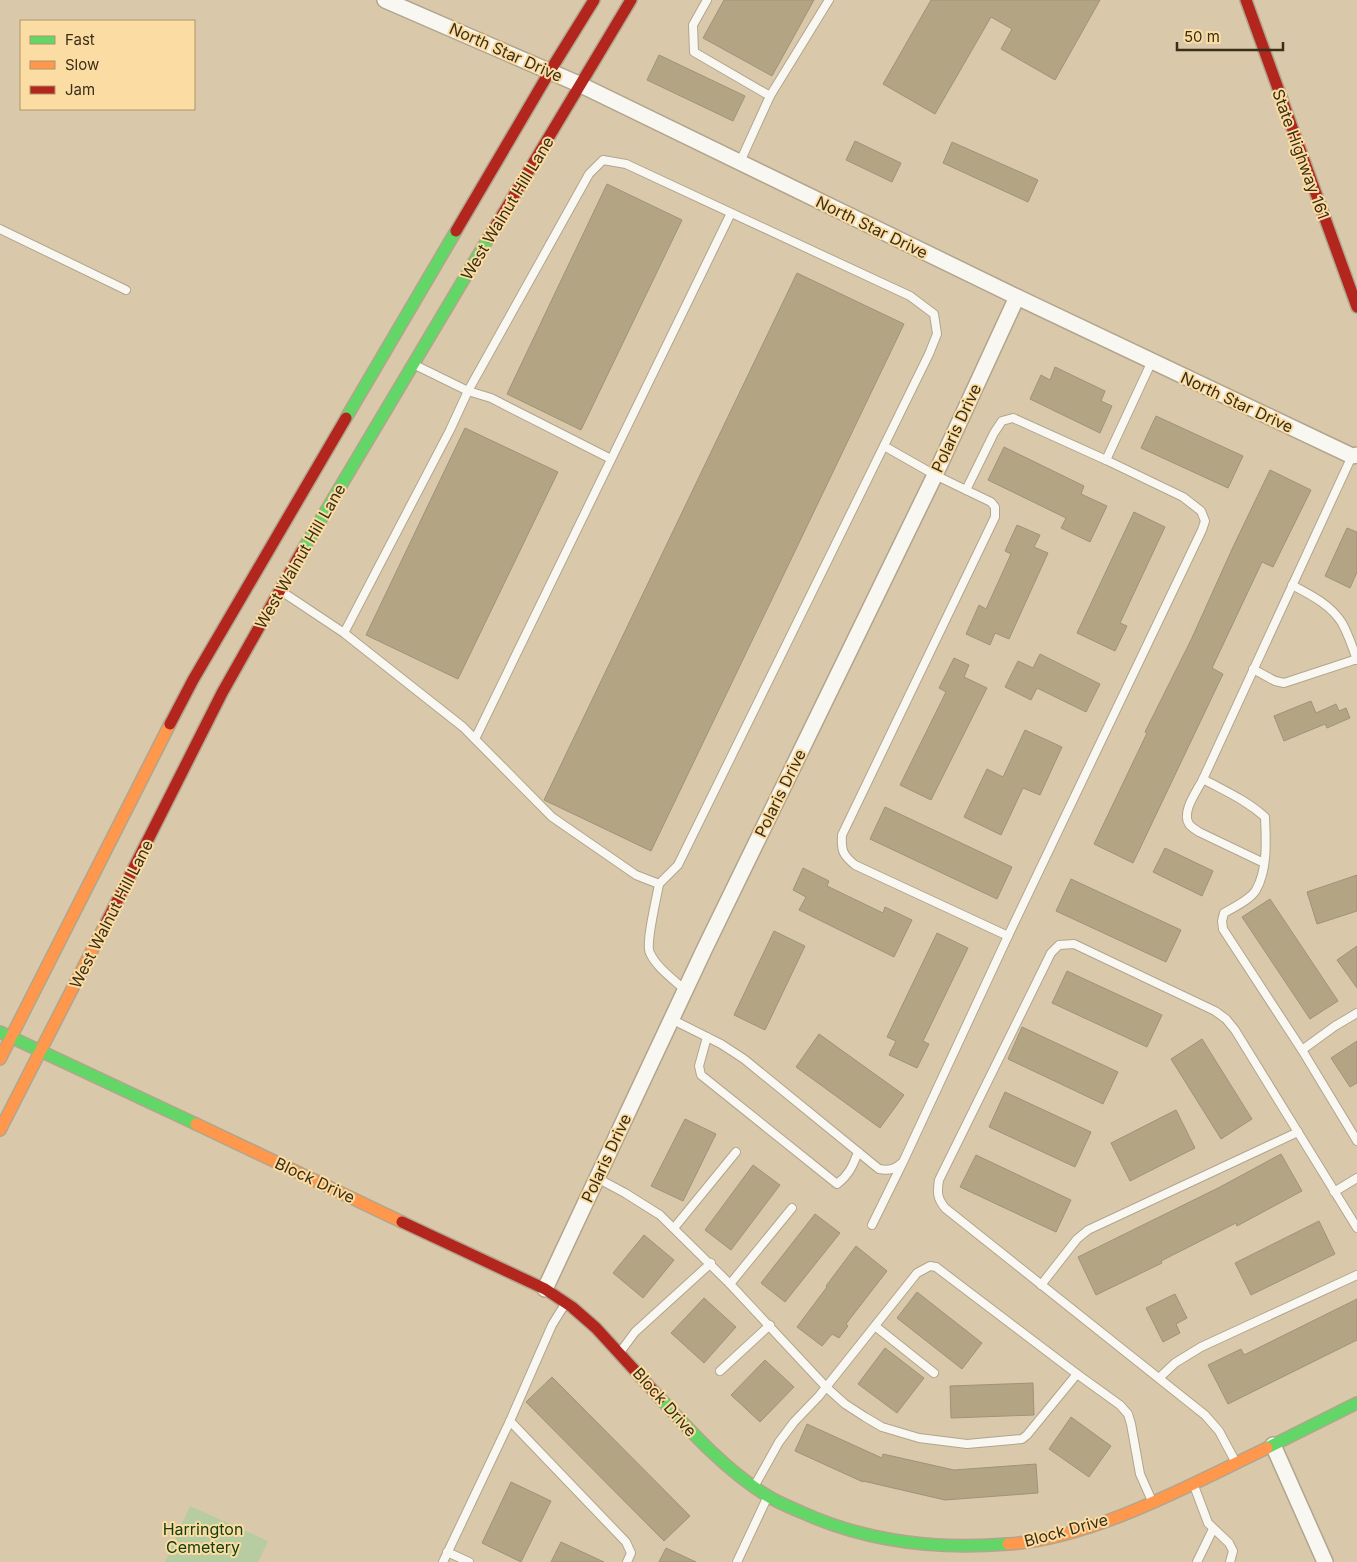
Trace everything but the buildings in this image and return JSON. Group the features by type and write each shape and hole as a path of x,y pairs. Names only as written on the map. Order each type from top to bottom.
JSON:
{"main road":[{"name":"West Walnut Hill Lane","path":"0,1130 152,836 222,692 267,582 550,71 594,0"},
{"name":"West Walnut Hill Lane","path":"0,1059 188,689 267,582 414,364 631,0"},
{"name":"State Highway 161","path":"1246,0 1357,307"},
{"path":"394,352 414,364"},
{"name":"Block Drive","path":"0,1032 545,1289 566,1302 590,1321 620,1351 700,1441 726,1464 768,1497 810,1517 848,1531 951,1552 1034,1542 1100,1523 1152,1501 1273,1446 1357,1404"}],"street":[{"name":"North Star Drive","path":"385,0 580,85 1017,297 1355,456"},
{"name":"Polaris Drive","path":"545,1289 671,1019 935,475 1017,297"},
{"path":"1273,1446 1325,1562"}],"lane":[{"path":"707,0 693,24 694,52 770,96"},
{"path":"740,162 770,96 829,0"},
{"path":"344,633 450,430 468,391 589,174 603,160 626,164 910,296 934,314 937,334 929,354 678,865 659,884 648,952 659,967 685,990"},
{"path":"476,739 731,213"},
{"path":"0,229 126,290"},
{"path":"1106,460 1152,361"},
{"path":"414,364 468,391 491,398 611,459"},
{"path":"872,1226 1205,521 1201,511 1183,497 1013,418 1002,421 994,433 966,490"},
{"path":"884,446 935,475 990,502 995,507 995,517 842,835 842,852 855,865 1008,936"},
{"path":"1264,863 1198,832 1190,825 1186,818 1187,811 1292,585 1355,456"},
{"path":"267,582 344,633 463,727 552,817 636,875 659,884"},
{"path":"1254,670 1284,683 1357,659 1342,623 1315,597 1292,585"},
{"path":"1203,779 1236,796 1265,817 1264,863 1255,891 1240,904 1224,913 1223,929 1302,1050 1357,1141"},
{"path":"1236,1462 1219,1431 1205,1415 945,1208 939,1201 937,1193 939,1180 1051,953 1059,945 1074,944 1215,1011 1226,1019 1235,1030 1357,1228"},
{"path":"1302,1050 1357,1013"},
{"path":"671,1019 707,1037 744,1059 880,1169 889,1170 897,1168 903,1162"},
{"path":"707,1037 699,1066 702,1075 837,1184 849,1174 858,1152"},
{"path":"1041,1285 1074,1244 1088,1230 1298,1132"},
{"path":"674,1228 736,1152"},
{"path":"597,1178 626,1192 660,1215 770,1325 826,1387 845,1404 882,1426 919,1438 968,1444 1022,1440 1077,1374"},
{"path":"1334,1192 1357,1178"},
{"path":"730,1284 792,1208"},
{"path":"620,1351 635,1332 710,1264"},
{"path":"754,1486 779,1442 794,1422 819,1396 917,1273 930,1266 936,1266 1120,1405 1128,1414 1140,1474 1152,1501"},
{"path":"1159,1378 1175,1363 1201,1347 1357,1275"},
{"path":"443,1562 510,1421 552,1325 566,1302"},
{"path":"720,1371 770,1325"},
{"path":"875,1326 934,1373"},
{"path":"510,1421 626,1542 631,1554 627,1562"},
{"path":"1193,1482 1208,1523 1229,1543 1234,1551 1230,1562"},
{"path":"737,1562 768,1497"},
{"path":"1197,1562 1213,1529"},
{"path":"448,1552 469,1562"}],"green space":[{"name":"Harrington Cemetery","path":"190,1506 268,1541 258,1562 165,1562"}],"traffic: fast":[{"path":"346,418 456,231"},
{"path":"302,551 489,237"},
{"path":"0,1032 196,1124"},
{"path":"660,1398 723,1463 770,1498 797,1510 851,1530 902,1542 955,1546 1008,1544"},
{"path":"1267,1448 1357,1403"}],"traffic: slow":[{"path":"0,1059 170,724"},
{"path":"0,1130 106,923"},
{"path":"196,1124 402,1222"},
{"path":"1008,1544 1040,1540 1107,1521 1174,1493 1267,1448"}],"traffic: jam":[{"path":"456,231 594,0"},
{"path":"489,237 631,0"},
{"path":"1246,0 1357,307"},
{"path":"170,724 193,680 346,418"},
{"path":"106,923 222,693 302,551"},
{"path":"402,1222 545,1289 572,1307 596,1328 660,1398"}]}
